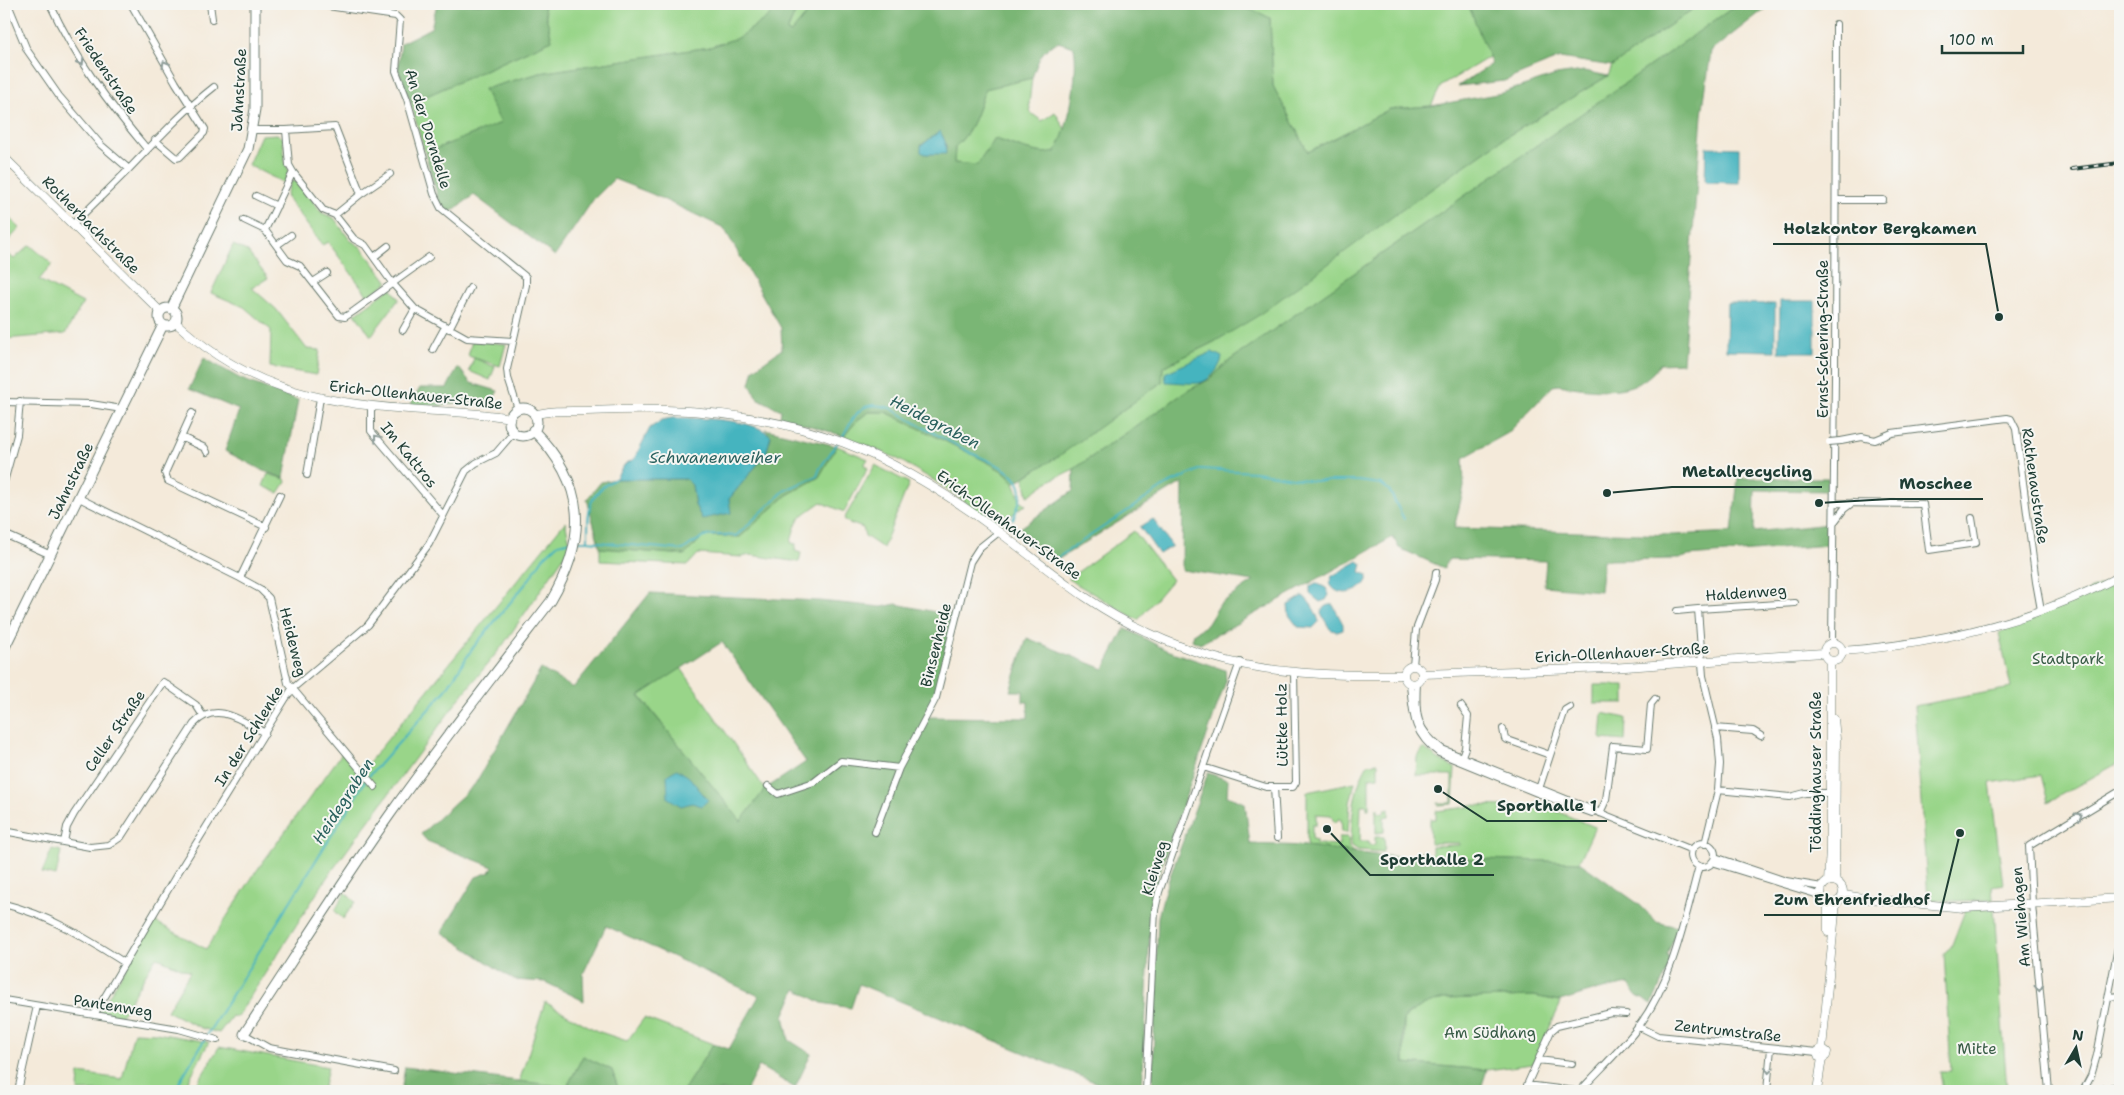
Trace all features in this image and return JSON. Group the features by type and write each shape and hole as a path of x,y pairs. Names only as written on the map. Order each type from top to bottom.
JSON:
{"main road":[{"name":"Jahnstraße","path":"171,309 244,160 255,109 255,4"},
{"path":"164,309 171,309 177,316 175,322 169,326 163,325 159,318 160,312 164,309"},
{"name":"Jahnstraße","path":"4,649 163,325"},
{"path":"518,409 527,409 534,415 536,423 534,430 526,435 514,432 510,426 510,418 518,409"},
{"path":"244,1034 336,892 388,817 442,742 551,601 563,580 572,554 576,534 576,506 569,480 555,454 534,430"},
{"path":"2099,1091 2120,1088"}],"street":[{"path":"6,4 12,12 27,50 59,96 102,145 129,169"},
{"name":"Friedenstraße","path":"50,4 67,39 87,72 146,149"},
{"path":"131,4 205,129 204,133 180,157 176,158 172,157 155,140"},
{"path":"210,4 212,19"},
{"name":"An der Dorndelle","path":"314,4 399,18 396,71 407,99 434,194 441,208 526,276 526,285 507,369 518,409"},
{"path":"4,16 12,12"},
{"name":"Ernst-Schering-Straße","path":"1832,643 1836,24"},
{"path":"72,225 129,169 155,140 190,106 214,87"},
{"path":"252,130 335,127 361,194"},
{"path":"286,130 289,165 293,172 323,210 335,215 354,239 365,245 393,284 415,309 447,328 473,339 513,341"},
{"name":"Rotherbachstraße","path":"4,157 160,312"},
{"path":"265,230 293,172"},
{"path":"335,215 390,174"},
{"path":"256,196 277,206"},
{"path":"1836,200 1884,200"},
{"path":"244,220 265,230 288,260 300,266 342,318 429,257"},
{"path":"277,246 291,235"},
{"path":"374,257 388,246"},
{"path":"313,282 327,273"},
{"path":"433,350 470,288"},
{"path":"404,330 415,309"},
{"name":"Erich-Ollenhauer-Straße","path":"175,322 206,349 242,371 286,389 320,398 371,406 472,412 510,418"},
{"name":"Erich-Ollenhauer-Straße","path":"307,474 320,398"},
{"path":"4,482 17,435 20,401"},
{"path":"4,402 91,404 122,409"},
{"name":"Im Kattros","path":"371,406 371,431 443,515"},
{"name":"Erich-Ollenhauer-Straße","path":"534,415 559,411 651,410 710,412 779,423 840,440 908,472 965,507 1062,580 1118,618 1145,632 1185,648 1240,662 1294,672 1404,675"},
{"path":"192,413 164,473 168,480 266,527"},
{"name":"Rathenaustraße","path":"1826,443 1862,437 1875,440 1892,433 2011,419 2016,429 2041,610"},
{"name":"In der Schlenke","path":"94,1015 292,689 368,625 429,544 466,471 476,463 496,453 514,432"},
{"path":"181,437 205,448 207,452"},
{"path":"240,578 280,495"},
{"name":"Heideweg","path":"79,498 260,589 269,598 288,683 375,787"},
{"path":"1834,503 1923,504 1929,550 1976,543 1972,518"},
{"path":"1834,522 1844,509 1852,503"},
{"name":"Binsenheide","path":"875,832 899,768 936,698 970,562 978,548 999,532"},
{"path":"4,542 6,535 51,555"},
{"path":"1413,666 1416,630 1435,580 1436,572"},
{"path":"1842,651 1926,641 1966,634 2041,610 2086,593 2120,576"},
{"name":"Haldenweg","path":"1676,610 1795,603"},
{"name":"Haldenweg","path":"1698,609 1706,694 1715,728 1720,764 1718,790 1705,844"},
{"path":"1832,643 1839,645 1842,651 1840,658 1832,661 1825,658 1823,652 1826,646 1832,643"},
{"name":"Erich-Ollenhauer-Straße","path":"1422,674 1548,671 1702,662 1823,652"},
{"name":"Töddinghauser Straße","path":"1822,896 1830,849 1829,794 1832,661"},
{"name":"Töddinghauser Straße","path":"1832,661 1836,882 1841,886 1843,895"},
{"name":"Kleiweg","path":"1146,1091 1155,910 1161,885 1240,662"},
{"path":"1413,666 1418,668 1422,674 1421,680 1413,684"},
{"path":"1413,666 1406,670 1404,675 1406,680 1413,684"},
{"name":"Lüttke Holz","path":"1203,767 1253,783 1274,787 1293,787 1296,782 1294,672"},
{"name":"Celler Straße","path":"64,842 67,827 80,805 163,682 196,705 203,716"},
{"path":"1413,684 1417,715 1428,740 1439,753 1538,790 1590,813 1600,813 1692,850"},
{"path":"1600,813 1606,800 1613,746 1647,749 1651,704 1655,699"},
{"path":"1461,706 1468,716 1465,748 1461,760"},
{"path":"1538,790 1565,710 1570,707"},
{"path":"4,831 90,847 104,846 121,837 194,724 203,716 216,712 226,713 265,733"},
{"path":"1715,728 1753,731 1761,736"},
{"path":"1503,729 1505,739 1550,755"},
{"path":"768,786 778,794 814,782 841,761 899,768"},
{"name":"Lüttke Holz","path":"1274,787 1277,838"},
{"path":"1718,790 1790,797 1806,793 1829,794"},
{"name":"Am Wiehagen","path":"2049,1091 2032,904 2029,846 2120,791"},
{"path":"1705,844 1713,849 1713,860 1706,866 1699,866 1692,860 1692,850 1698,845 1705,844"},
{"path":"1713,860 1779,878 1825,884 1836,882"},
{"path":"1713,860 1822,896 1832,902"},
{"path":"1580,1091 1638,1026 1657,998 1672,963 1699,866"},
{"path":"1832,902 1843,895 1956,907 2120,898"},
{"path":"1817,1091 1827,1006 1824,989 1832,902"},
{"path":"4,904 57,922 125,963"},
{"path":"2083,1091 2091,1076 2120,937"},
{"path":"2109,997 2120,996"},
{"name":"Pantenweg","path":"4,1000 214,1038"},
{"path":"18,1091 38,1006"},
{"path":"1575,1091 1525,1088 1551,1031 1557,1026 1611,1013 1626,1014"},
{"name":"Zentrumstraße","path":"1638,1026 1658,1036 1820,1053"},
{"path":"244,1034 269,1048 394,1071"},
{"path":"1766,1091 1772,1048"},
{"path":"1538,1060 1572,1064"}],"green space":[{"path":"437,4 543,4 552,40 411,103 398,69 401,43 431,28"},
{"path":"543,4 776,4 773,13 740,37 710,47 540,73 484,89 501,123 425,153 411,103 552,40"},
{"path":"776,4 799,4 787,31 791,33 810,10 811,4 1241,4 1270,18 1273,86 1308,152 1390,109 1431,106 1502,93 1556,75 1584,71 1608,76 1501,140 1256,317 1214,342 1163,367 1162,382 1059,456 1014,483 1007,474 987,462 886,412 868,412 844,436 780,417 781,410 757,398 750,384 754,369 782,349 781,328 724,228 652,194 614,179 593,200 555,256 474,195 448,214 441,208 425,153 501,123 484,89 540,73 710,47 740,37 773,13","holes":["1058,42 1074,47 1075,71 1072,101 1065,130 1055,152 1032,151 995,139 977,165 954,163 955,147 970,128 985,89 1032,78 1038,61 1044,52","943,136 947,149 932,154 925,154 921,145 930,139"]},
{"path":"799,4 811,4 810,10 791,33 787,32"},
{"path":"1241,4 1468,4 1491,56 1441,86 1431,106 1390,109 1308,152 1273,86 1270,18"},
{"path":"1468,4 1700,4 1612,66 1560,58 1504,81 1458,86 1492,64"},
{"path":"1700,4 1738,4 1229,361 1210,379 1187,391 1074,469 1049,481 1028,496 1024,478 1162,382 1163,367 1214,342 1501,140 1608,76 1612,66"},
{"path":"1738,4 1771,4 1711,51 1702,115 1683,363 1660,364 1639,383 1614,390 1553,386 1508,433 1463,458 1464,487 1454,528 1672,535 1732,532 1738,478 1828,478 1829,491 1755,490 1754,532 1829,524 1829,545 1688,556 1679,559 1603,560 1600,591 1544,586 1546,561 1449,559 1444,568 1399,548 1393,537 1200,644 1192,640 1194,633 1207,625 1220,604 1254,581 1182,570 1183,482 1057,560 1023,535 1019,529 1073,491 1074,469 1187,391 1210,379 1229,361"},
{"path":"1032,78 1029,104 1031,113 1042,121 1055,112 1065,129 1061,143 1055,152 1032,151 995,139 977,165 954,163 955,147 970,128 985,89"},
{"path":"277,134 283,138 285,163 289,171 284,183 248,165 261,135"},
{"path":"291,181 298,182 322,213 334,218 350,240 361,247 388,282 368,296 328,242 322,245 286,196"},
{"path":"7,216 20,228 4,245 4,219"},
{"path":"30,245 52,264 39,280 83,303 65,334 4,339 4,250 14,259"},
{"path":"233,245 247,251 268,278 252,288 276,309 307,349 320,350 316,375 270,367 271,330 244,307 211,293"},
{"path":"391,288 399,299 371,336 355,314"},
{"path":"472,341 506,344 500,366 468,356"},
{"path":"204,358 241,379 298,400 284,478 266,472 225,451 239,410 189,389"},
{"path":"474,358 495,367 490,380 469,371"},
{"path":"458,367 471,383 498,391 490,405 465,401 441,406 410,405 420,388 447,388"},
{"path":"868,412 886,412 987,461 1007,474 1014,483 1021,501 1026,505 1018,509 1003,524 997,524 935,481 896,458 844,436"},
{"path":"765,429 837,446 819,477 787,495 740,537 704,536 685,555 600,548 587,499 601,482 615,479 686,479 692,485 695,505 702,518 730,513 729,499 766,454 771,436"},
{"path":"837,446 868,459 864,465 868,468 844,512 821,502 800,518 791,543 796,544 795,551 801,553 799,562 750,555 742,557 698,554 688,565 600,561 600,548 685,555 704,536 740,537 787,495 819,477"},
{"path":"875,465 909,483 883,548 865,536 863,528 844,519"},
{"path":"268,474 285,479 286,482 279,493 263,486"},
{"path":"565,522 571,546 503,645 459,699 328,876 237,1017 232,1016 219,1033 201,1028 167,1011 190,972 156,957 121,1016 99,1012 154,921 206,949 255,873 343,752 361,772"},
{"path":"1134,531 1172,580 1138,620 1068,579"},
{"name":"Stadtpark","path":"2120,577 2120,762 2048,802 2041,775 1990,783 2003,884 1992,886 1993,900 1950,901 1928,899 1914,706 2011,688 1999,633 2036,613"},
{"path":"650,593 819,601 882,607 896,604 955,616 936,692 925,717 1028,718 1028,702 1023,702 1023,691 1010,691 1027,638 1104,669 1125,628 1166,650 1225,670 1226,681 1158,876 1151,909 1142,1091 1116,1091 859,984 851,1008 822,1003 796,989 784,1016 789,1040 811,1054 795,1088 759,1066 746,1091 683,1091 713,1044 729,1049 759,996 606,926 583,974 584,1001 545,982 514,980 442,932 476,877 490,872 493,867 427,841 421,834 475,784 541,669 573,688","holes":["722,642 806,762 765,789 741,821 639,696"]},
{"path":"681,668 765,789 741,822 639,695"},
{"path":"1594,685 1625,685 1625,703 1594,703"},
{"path":"1603,713 1626,718 1625,741 1601,739"},
{"path":"1424,748 1455,768 1453,804 1438,805 1438,803 1452,803 1452,775 1416,775 1417,757"},
{"path":"1378,763 1378,777 1369,778 1369,809 1367,809 1367,805 1361,805 1360,841 1369,841 1369,845 1375,845 1375,837 1384,837 1385,847 1383,852 1358,850 1352,846 1351,841 1353,810 1357,791 1368,764"},
{"path":"1208,773 1228,780 1227,796 1245,803 1250,844 1307,846 1384,856 1579,862 1640,905 1656,922 1678,927 1667,955 1671,962 1652,1004 1637,996 1629,984 1593,991 1560,1001 1534,996 1444,999 1422,1006 1407,1015 1403,1027 1404,1063 1487,1070 1480,1091 1152,1091 1158,917 1165,890"},
{"path":"1355,782 1350,803 1348,832 1342,832 1341,819 1334,822 1331,815 1316,814 1316,825 1312,825 1312,839 1316,840 1316,844 1339,845 1339,837 1348,837 1349,848 1356,853 1307,846 1307,792"},
{"path":"1469,805 1546,807 1595,827 1579,862 1412,857 1416,852 1424,851 1424,856 1429,856 1432,853 1432,846 1459,845 1459,843 1430,843 1430,819 1436,819 1436,811 1468,807"},
{"path":"1376,809 1378,809 1378,813 1384,813 1385,809 1389,809 1389,816 1384,817 1384,832 1376,833"},
{"path":"52,849 61,851 56,876 42,873"},
{"path":"345,892 355,902 343,919 335,911"},
{"name":"Mitte","path":"1966,908 1994,908 2007,1091 1943,1091 1940,1071 1951,1071 1944,953 1951,947"},
{"name":"Am Südhang","path":"1533,996 1560,1001 1560,1005 1533,1064 1487,1070 1404,1063 1404,1020 1416,1009 1444,999"},
{"path":"545,1002 597,1031 627,1041 644,1018 713,1044 683,1091 619,1091 612,1070 583,1056 567,1087 519,1082"},
{"path":"134,1032 156,1033 209,1042 183,1091 78,1091 79,1073 122,1079"},
{"path":"219,1047 328,1067 323,1091 221,1091 222,1088 197,1084"},
{"path":"583,1056 612,1070 619,1091 401,1091 405,1067 567,1087"}],"water":[{"path":"940,131 945,141 946,154 925,154 921,152 921,146"},
{"path":"1706,147 1739,148 1739,183 1705,182"},
{"path":"1780,301 1815,301 1815,352 1779,352"},
{"path":"1727,303 1775,304 1775,351 1726,350"},
{"path":"1212,352 1222,357 1217,369 1207,380 1196,383 1166,382 1165,373"},
{"name":"Schwanenweiher","path":"672,418 739,422 763,430 771,436 766,454 729,499 731,513 702,519 695,505 692,485 686,479 615,479 625,464 634,459 650,428 662,420"},
{"path":"1153,519 1172,546 1159,554 1140,527"},
{"path":"1358,561 1362,564 1360,572 1368,575 1367,581 1363,586 1358,590 1345,593 1333,589 1330,583 1332,576"},
{"path":"1316,583 1326,588 1329,595 1326,600 1320,602 1310,594 1310,586"},
{"path":"1303,596 1311,604 1319,622 1313,628 1298,627 1289,615 1288,605"},
{"path":"1333,605 1343,624 1343,630 1337,632 1330,629 1321,614 1325,606"},
{"path":"677,769 689,777 708,800 702,806 692,803 681,806 668,798 667,775"}],"waterway":[{"name":"Heidegraben","path":"841,439 854,416 865,407 871,405 890,408 918,425 1012,474 1017,480 1021,491 1013,520"},
{"name":"Heidegraben","path":"588,541 683,550 697,540 708,536 736,536 784,491 817,476 820,468 838,442"},
{"name":"Heidegraben","path":"1017,530 1019,535 1048,559 1057,558 1166,485 1201,469 1255,472 1313,481 1358,481 1381,484 1389,490 1404,519"},
{"name":"Heidegraben","path":"577,541 588,541 589,513 594,498 599,491 615,479"},
{"name":"Heidegraben","path":"369,776 446,690 472,649 528,581 543,558 558,544 572,541"},
{"name":"Heidegraben","path":"207,1035 366,780"},
{"name":"Heidegraben","path":"174,1091 205,1039"}],"railway":[{"path":"2072,169 2120,163"}],"place":[{"name":"Holzkontor Bergkamen","path":"1999,317"},
{"name":"Metallrecycling","path":"1607,493"},
{"name":"Moschee","path":"1819,503"},
{"name":"Sporthalle 1","path":"1438,789"},
{"name":"Sporthalle 2","path":"1327,829"},
{"name":"Zum Ehrenfriedhof","path":"1960,833"}]}
